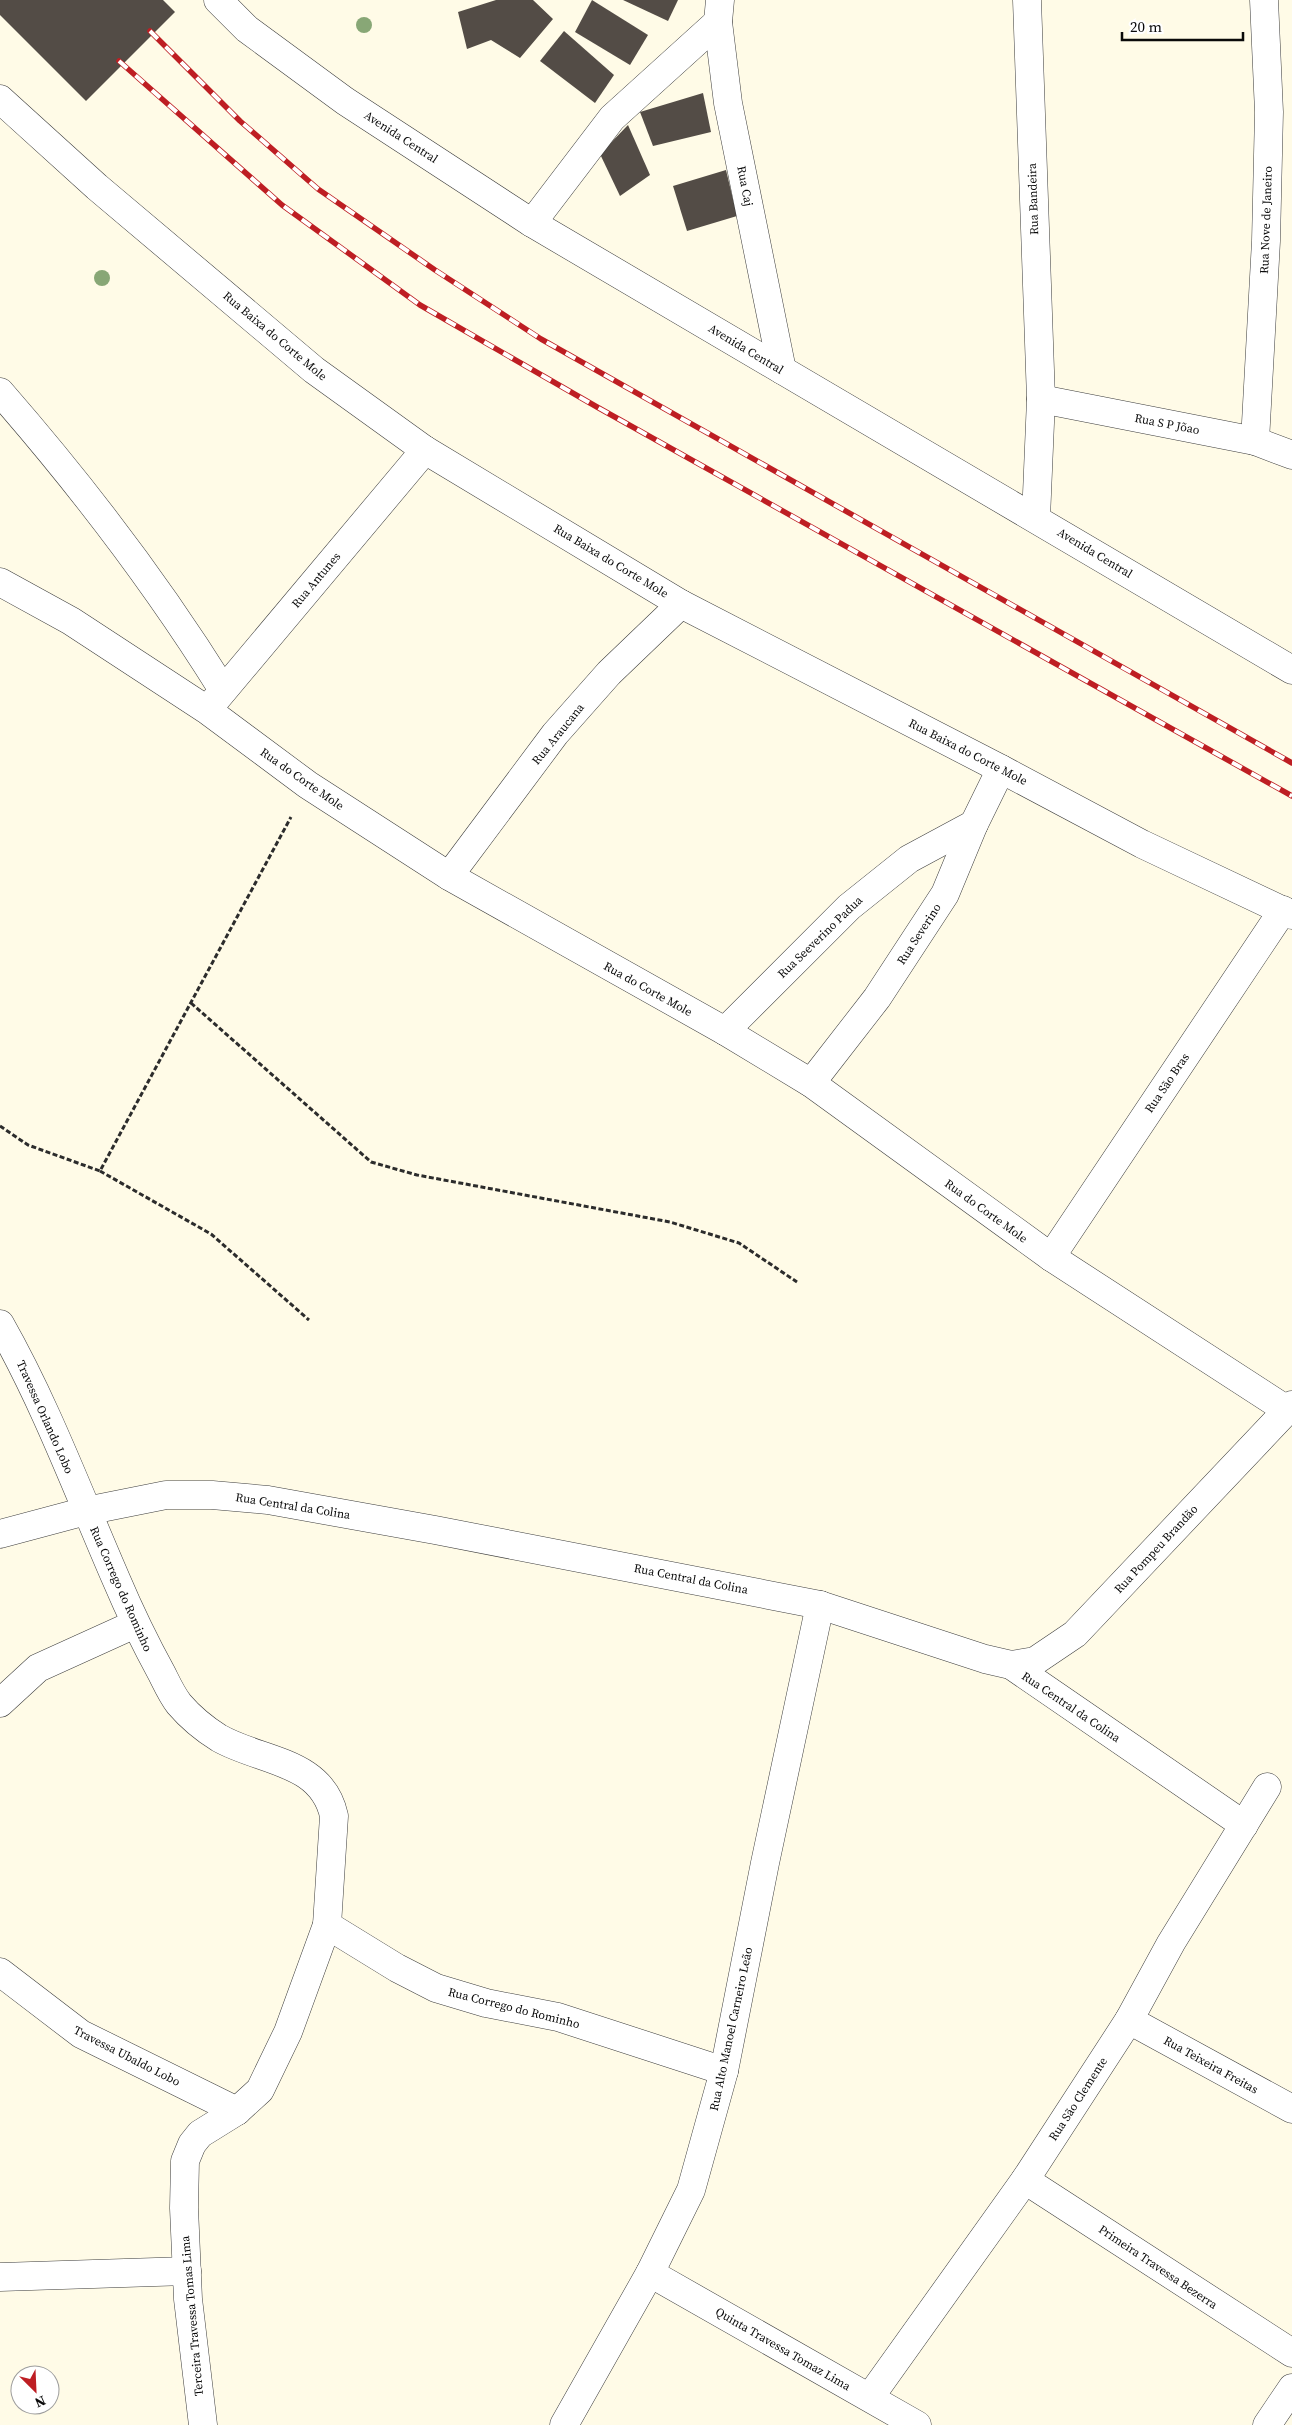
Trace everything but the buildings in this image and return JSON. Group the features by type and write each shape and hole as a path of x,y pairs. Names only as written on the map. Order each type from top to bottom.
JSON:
{"street":[{"name":"Avenida Central","path":"218,0 247,28 345,101 532,223 1292,670"},
{"name":"Rua Bandeira","path":"1026,0 1041,399 1036,518"},
{"name":"Rua Nove de Janeiro","path":"1255,441 1266,241 1269,112 1264,0"},
{"path":"532,223 612,118 719,11"},
{"name":"Rua Caj","path":"719,11 728,103 782,370"},
{"name":"Rua Baixa do Corte Mole","path":"0,99 97,187 314,370 425,450 681,604 1001,768 1142,844 1288,912"},
{"path":"0,392 49,449 135,557 192,640 215,700"},
{"name":"Rua S P Jõao","path":"1041,399 1255,441 1292,455"},
{"name":"Rua Antunes","path":"215,700 425,450"},
{"name":"Rua do Corte Mole","path":"0,582 215,700 308,786 449,876 725,1031 811,1083 1050,1257 1290,1407"},
{"name":"Rua Araucana","path":"449,876 555,734 609,673 681,604"},
{"name":"Rua Severino","path":"811,1083 877,998 945,894 974,824 1001,768"},
{"name":"Rua Seeverino Padua","path":"725,1031 849,906 909,859 974,824"},
{"name":"Rua São Bras","path":"1050,1257 1288,912"},
{"name":"Travessa Orlando Lobo","path":"0,1324 24,1367 86,1511"},
{"name":"Rua Pompeu Brandão","path":"1011,1666 1035,1662 1075,1634 1290,1407"},
{"name":"Rua Central da Colina","path":"0,1534 86,1511 166,1495 212,1494 268,1500 445,1531 820,1605 985,1660 1011,1666 1244,1826"},
{"name":"Rua Corrego do Rominho","path":"86,1511 135,1624 177,1702 194,1722 220,1738 287,1765 313,1778 324,1789 331,1801 334,1816 327,1925 396,1968 436,1988 486,2003 558,2017 724,2071"},
{"name":"Rua Alto Manoel Carneiro Leão","path":"564,2425 650,2273 691,2190 724,2071 765,1863 820,1605"},
{"path":"0,1703 38,1668 135,1624"},
{"name":"Rua São Clemente","path":"870,2398 1025,2180 1129,2020 1171,1943 1267,1787"},
{"name":"Terceira Travessa Tomas Lima","path":"203,2425 187,2271 184,2208 185,2161 192,2144 200,2134 237,2111 260,2090 288,2032 327,1925"},
{"name":"Travessa Ubaldo Lobo","path":"0,1972 80,2034 237,2111"},
{"name":"Rua Teixeira Freitas","path":"1129,2020 1292,2109"},
{"name":"Primeira Travessa Bezerra","path":"1025,2180 1292,2353"},
{"path":"0,2277 187,2271"},
{"name":"Quinta Travessa Tomaz Lima","path":"650,2273 917,2425"},
{"path":"1267,2425 1292,2388"}],"path":[{"path":"100,1170 308,786"},
{"path":"190,1003 371,1162 417,1175 670,1222 739,1243 797,1282"},
{"path":"0,1126 28,1145 100,1170 211,1234 309,1320"}],"railway":[{"path":"150,31 240,121 318,189 435,270 541,339 1292,763"},
{"path":"119,61 282,205 420,305 597,407 1292,796"}]}
